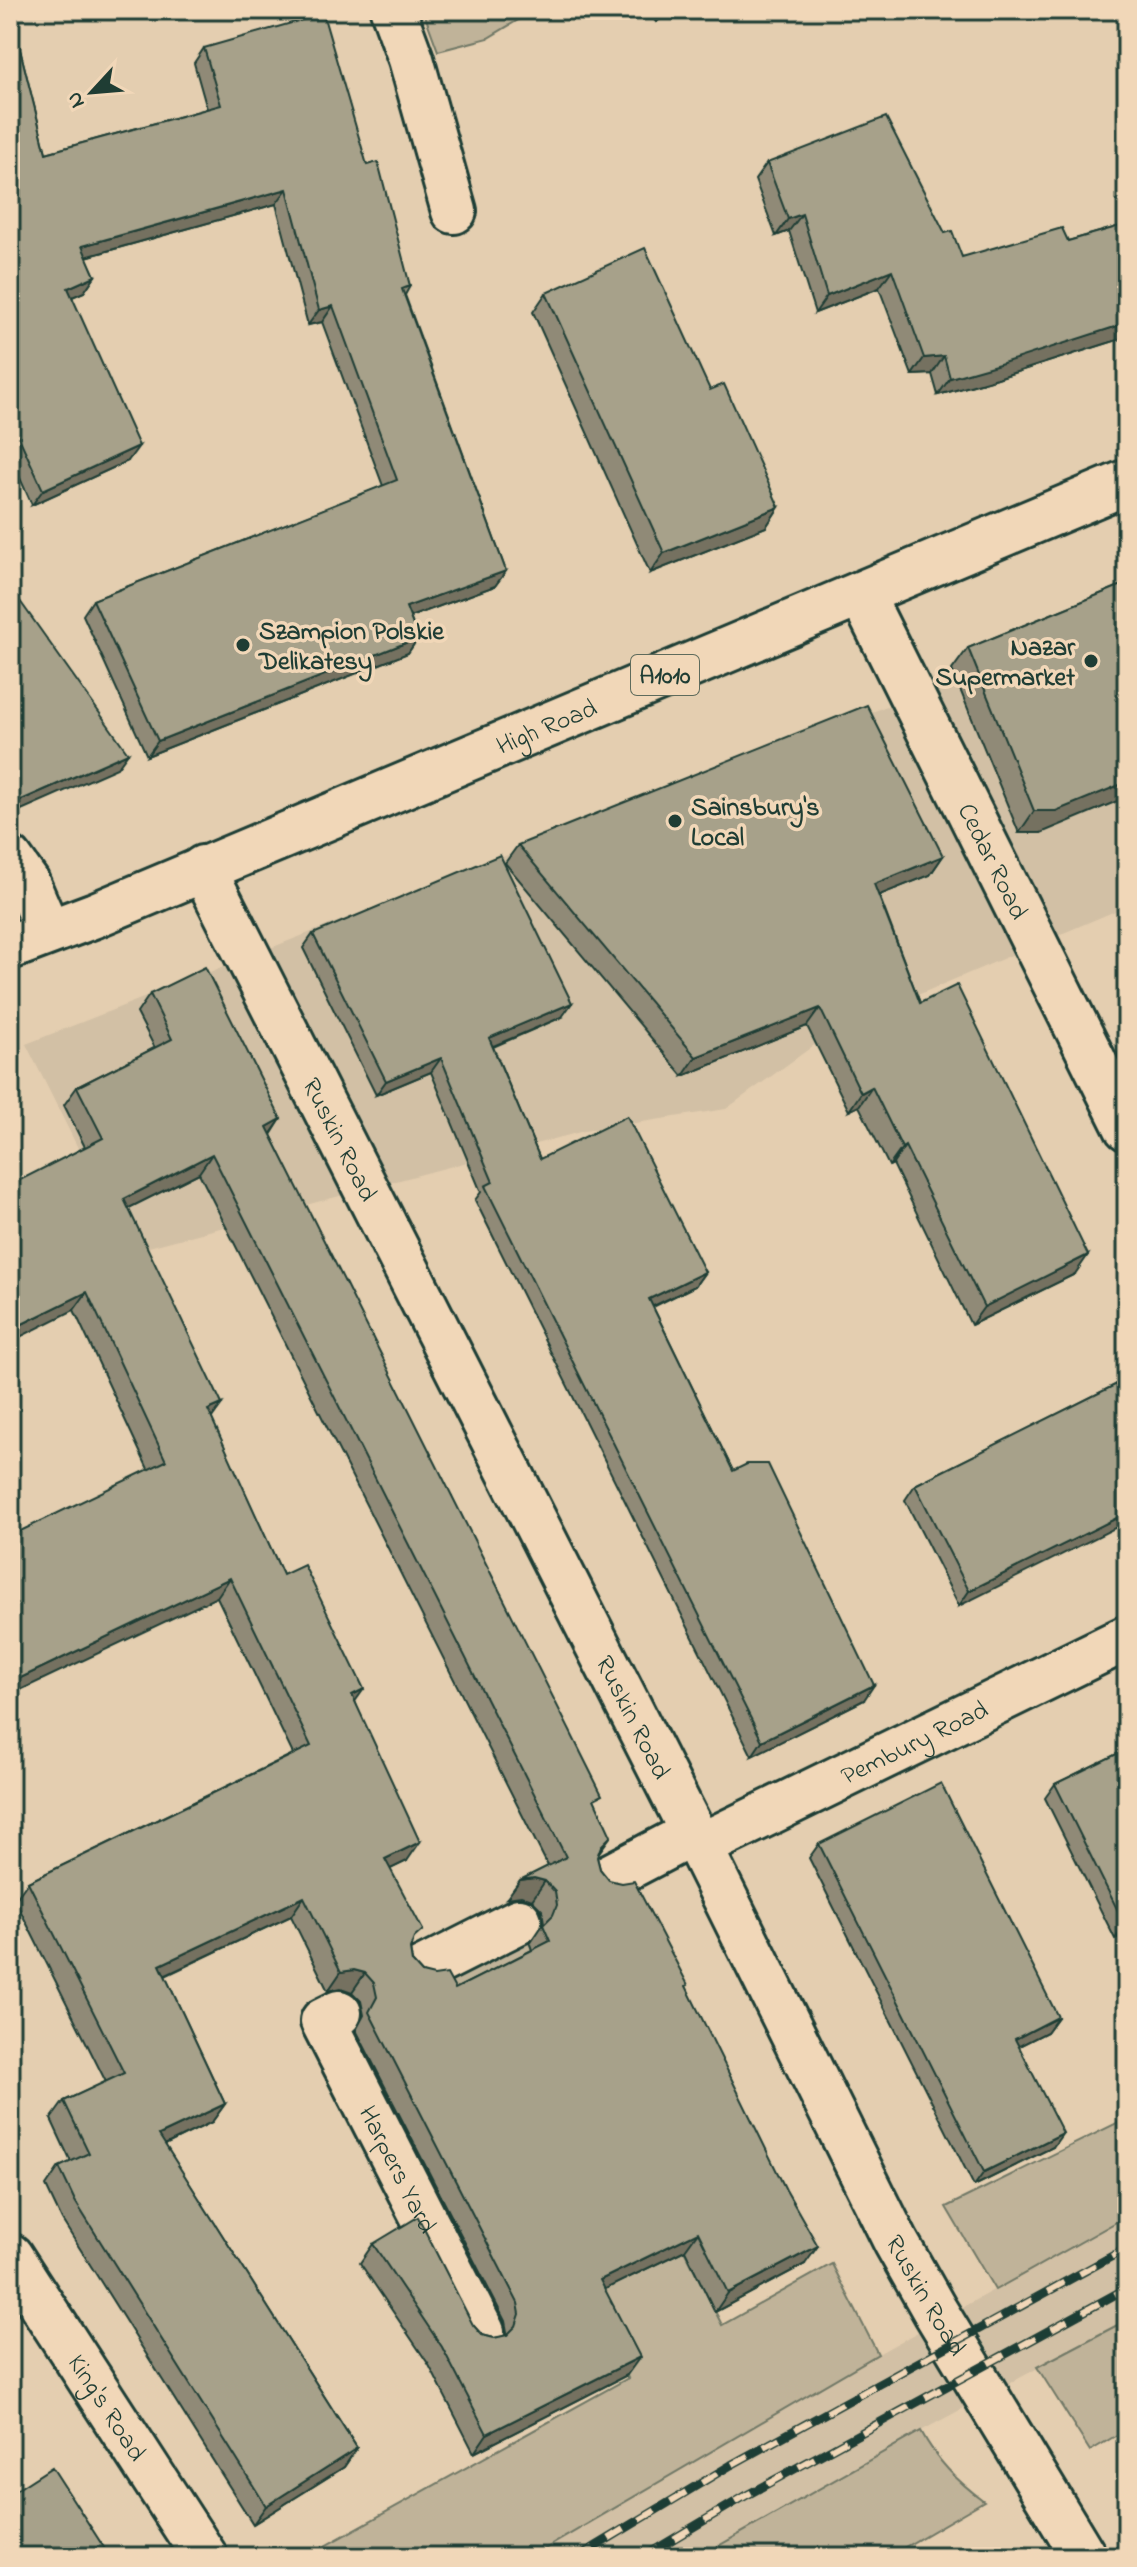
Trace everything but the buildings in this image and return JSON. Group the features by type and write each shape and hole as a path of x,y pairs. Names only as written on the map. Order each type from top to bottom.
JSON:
{"street":[{"path":"393,10 411,59 454,211"},
{"name":"High Road","path":"29,940 1127,482"},
{"name":"Cedar Road","path":"861,594 1127,1128"},
{"path":"10,859 27,883 29,940"},
{"name":"Ruskin Road","path":"203,868 696,1840 896,2242 1084,2557"},
{"name":"Pembury Road","path":"696,1840 1127,1638"},
{"path":"609,1877 696,1840"},
{"path":"422,1970 519,1921"},
{"name":"Harpers Yard","path":"339,2013 323,2021 482,2332"},
{"name":"King's Road","path":"10,2256 205,2557"}],"shaded area":[{"path":"423,10 535,10 488,38 438,51"},
{"path":"1127,612 1127,906 835,1030 726,1109 584,1131 130,1252 26,1044"},
{"path":"525,1935 722,2325 832,2264 878,2354 531,2557 305,2557 628,2378 430,1987"},
{"path":"1127,2118 1127,2216 995,2290 946,2207"},
{"path":"1127,2216 1127,2320 921,2431 699,2557 531,2557 878,2354"},
{"path":"1127,2320 1127,2429 1090,2451 1037,2367"},
{"path":"921,2431 948,2470 984,2501 888,2557 699,2557"}],"railway":[{"path":"578,2557 731,2465 1127,2248"},
{"path":"643,2557 747,2495 1127,2288"}],"place":[{"name":"Szampion Polskie Delikatesy","path":"243,645"},
{"name":"Nazar Supermarket","path":"1091,661"},
{"name":"Sainsbury's Local","path":"675,821"}]}
